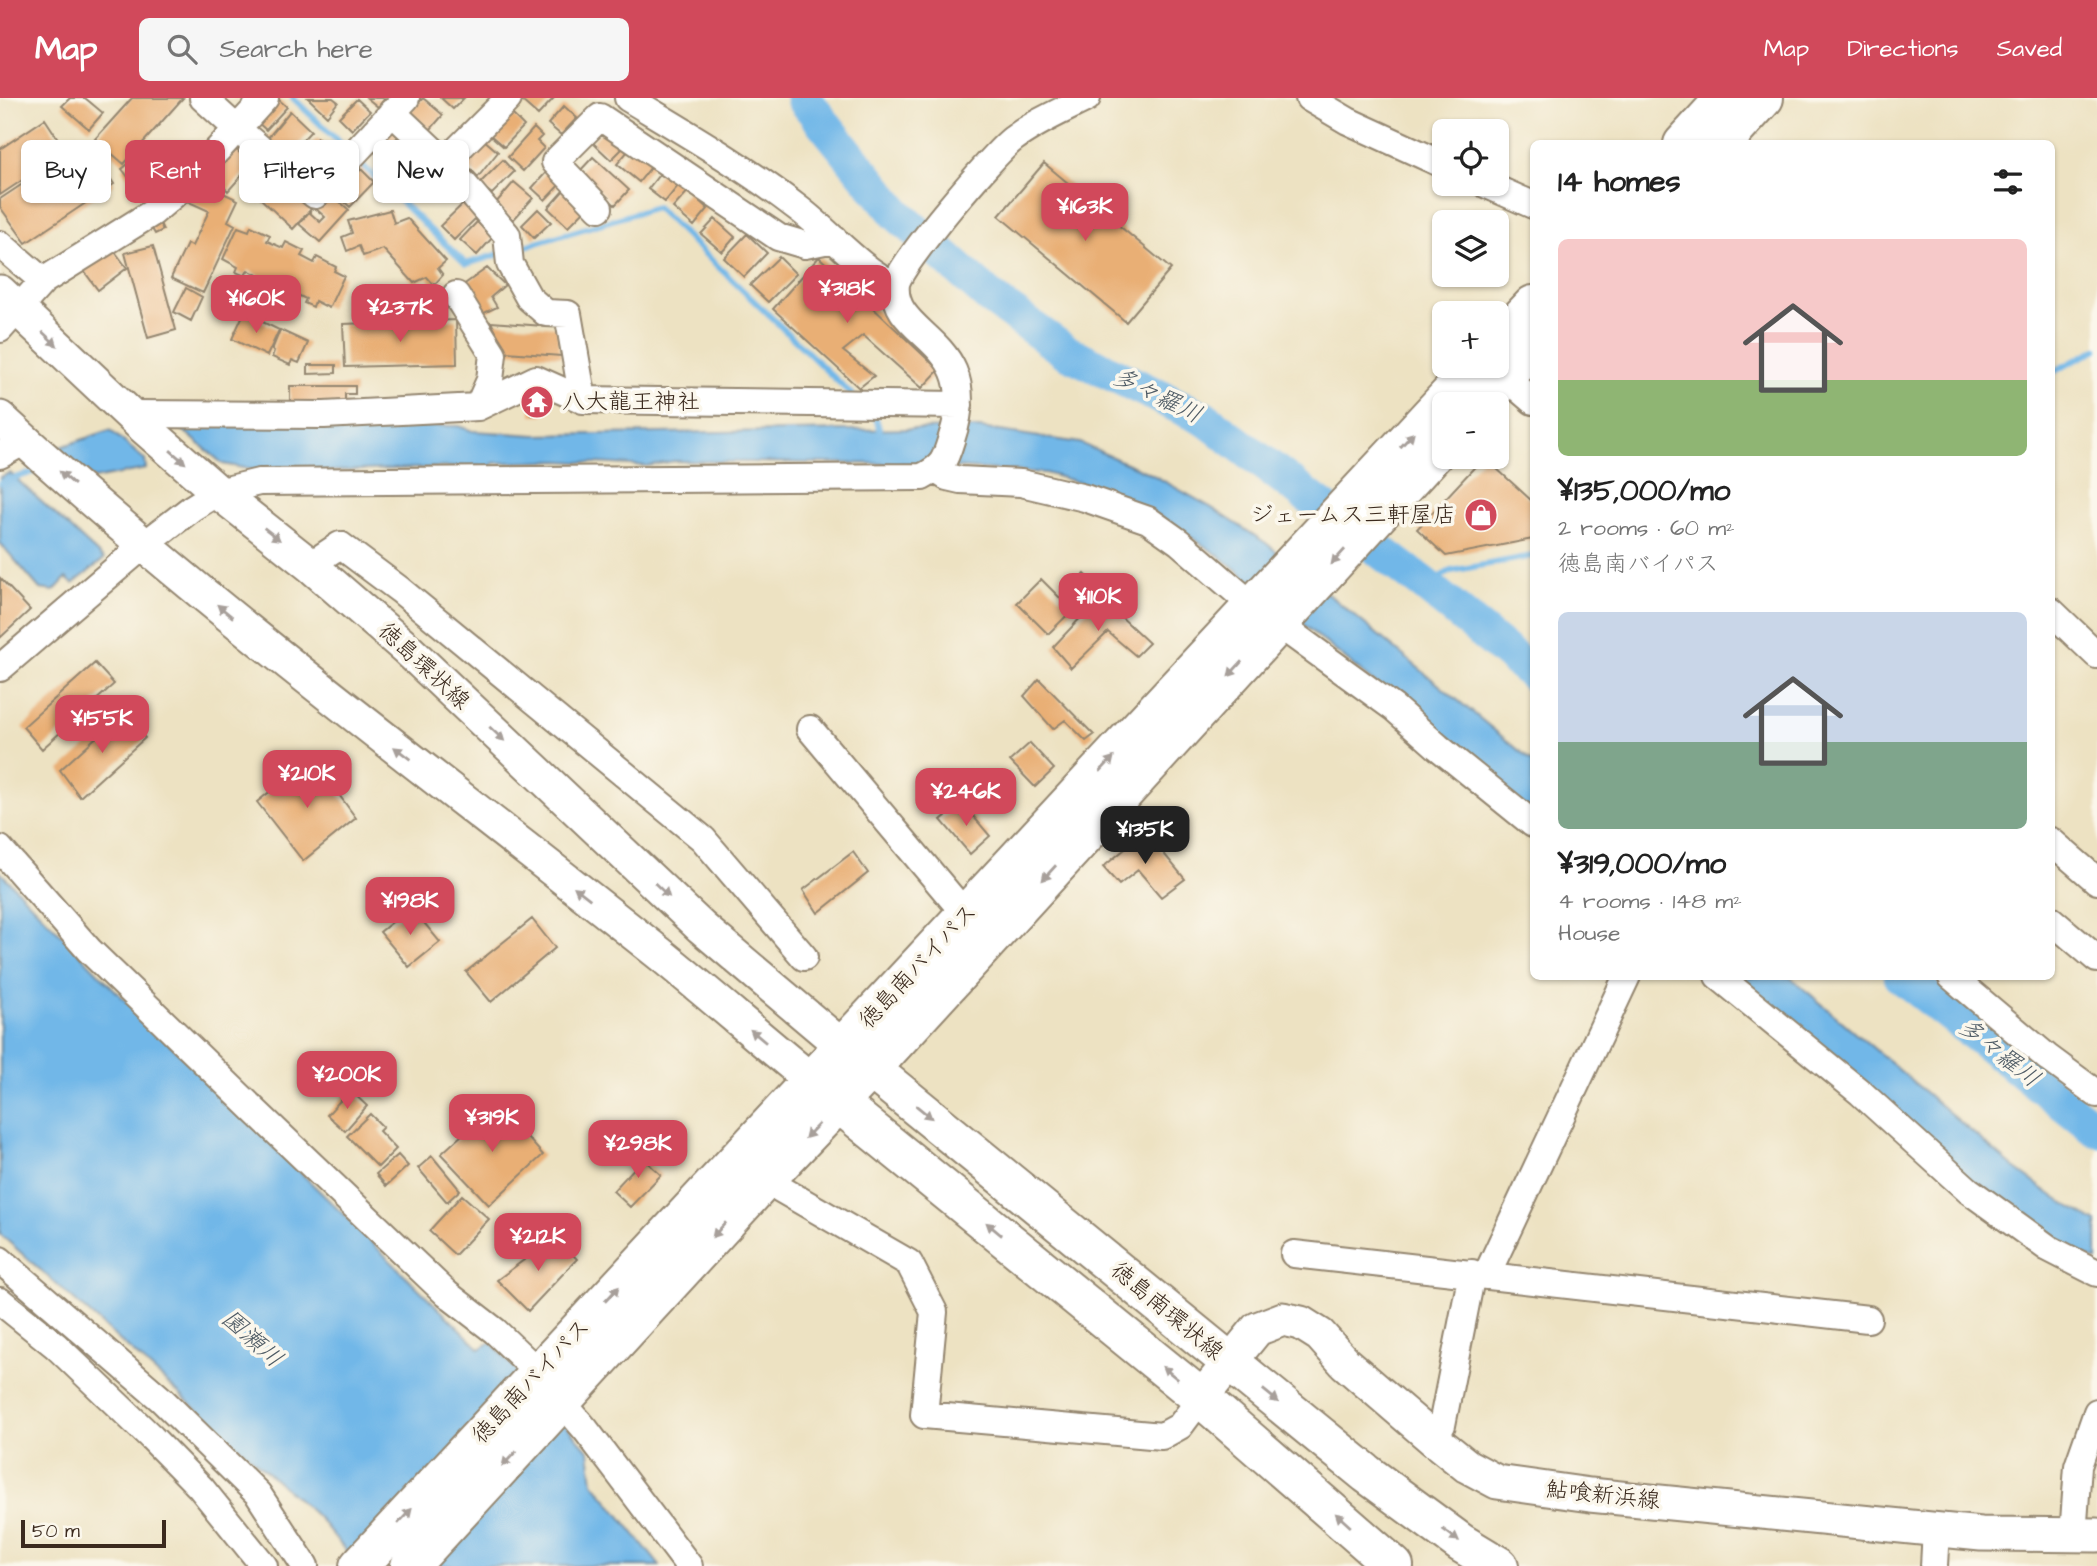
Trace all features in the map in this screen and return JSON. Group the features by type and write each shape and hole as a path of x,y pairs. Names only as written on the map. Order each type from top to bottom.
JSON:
{"highway":[{"path":"1687,140 1725,98"},
{"path":"1726,140 1764,98"},
{"name":"徳島南バイパス","path":"1498,379 1530,311"},
{"name":"徳島南バイパス","path":"410,1566 547,1391 1372,498 1530,350"},
{"name":"徳島南バイパス","path":"1372,498 1432,452"},
{"name":"徳島南バイパス","path":"857,1057 966,915 1268,611"},
{"name":"徳島南環状線","path":"857,1057 1367,1474 1461,1543 1499,1566"},
{"name":"徳島南バイパス","path":"359,1566 547,1391 765,1180 825,1091"},
{"name":"徳島南環状線","path":"825,1091 1201,1398 1394,1566"}],"main road":[{"name":"徳島環状線","path":"6,310 218,492 310,565 407,649 701,927 857,1057"},
{"path":"0,418 21,450 95,503 364,724 667,960 825,1091"},
{"name":"鮎喰新浜線","path":"1201,1398 1257,1329 1283,1319 1301,1323 1320,1335 1345,1363 1432,1437 1467,1466 1497,1482 1590,1495 1936,1530 1981,1534 2085,1535"}],"street":[{"path":"202,98 315,195 399,105 427,140"},
{"path":"6,310 43,281 152,213 184,186 265,98"},
{"path":"628,98 736,163 801,211 876,276 901,274"},
{"path":"0,668 144,545 192,508 218,492 258,482 922,477 940,466 959,411 959,386 956,373 941,349 905,317 897,299 901,274 943,217 1010,141 1036,123 1087,98"},
{"path":"1309,98 1358,126 1432,160"},
{"path":"467,140 508,99"},
{"path":"599,208 555,162 600,117 778,237 805,245 834,239"},
{"path":"469,190 507,235 510,264 530,298 546,313 568,314 583,400"},
{"path":"1509,194 1530,204"},
{"path":"0,244 43,281"},
{"path":"456,295 493,354 490,380 478,407"},
{"path":"133,418 324,415 478,407 536,379 583,400 959,411"},
{"path":"940,466 947,478 1021,483 1084,498 1148,520 1394,708 1530,822"},
{"path":"310,565 340,545 400,590 703,839 804,957"},
{"path":"2055,615 2097,655"},
{"path":"810,729 966,915"},
{"path":"2055,844 2097,881"},
{"path":"0,849 89,950 447,1294 495,1331 547,1391 586,1430 689,1566"},
{"path":"2055,923 2097,959"},
{"path":"1432,1437 1442,1425 1479,1275 1625,980"},
{"path":"1723,980 1861,1093 1968,1190 2048,1248 2097,1273"},
{"path":"1956,980 2047,1057 2097,1094"},
{"path":"765,1180 909,1263 934,1312 924,1415 1162,1437 1180,1426 1201,1398"},
{"path":"1294,1254 1868,1320"},
{"path":"0,1260 162,1400 258,1494 305,1566"},
{"path":"0,1301 56,1346 152,1438 201,1488 264,1566"},
{"path":"2085,1535 2078,1466 2097,1412"},
{"path":"1934,1566 1936,1530"}],"water":[{"path":"237,423 458,426 473,431 535,435 979,428 1080,443 1151,474 1212,508 1266,543 1530,760 1530,811 1221,557 1159,516 1095,487 1045,473 903,464 674,461 648,466 559,461 494,463 490,466 269,473 223,464 177,425"},
{"path":"110,430 145,460 146,469 94,479 58,448"},
{"path":"10,473 104,559 73,584 66,578 54,591 40,589 0,543 0,477"},
{"name":"園瀬川","path":"0,872 113,988 480,1349 491,1342 589,1451 593,1482 660,1566 358,1566 320,1519 0,1234"},
{"path":"1735,980 1794,980 2013,1167 2057,1199 2097,1222 2097,1261 2058,1244 1974,1184"}],"building":[{"path":"70,98 85,98 103,113 89,129 62,106"},
{"path":"132,98 183,98 145,140 125,140 124,164 111,153 111,140 95,139"},
{"path":"277,98 287,107 266,130 254,119"},
{"path":"308,98 333,98 338,102 327,116"},
{"path":"367,98 385,98 378,107"},
{"path":"423,98 443,115 430,130 410,112"},
{"path":"441,98 464,98 453,109"},
{"path":"554,98 538,115 521,100"},
{"path":"357,99 370,111 352,130 339,117"},
{"path":"564,106 577,118 561,135 548,124"},
{"path":"290,111 311,131 303,140 267,139"},
{"path":"510,112 524,126 504,147 489,134"},
{"path":"45,119 59,140 21,140 21,181 0,195 0,149"},
{"path":"391,124 402,133 395,140 381,140"},
{"path":"534,128 542,136 537,141 544,148 523,171 508,157"},
{"path":"606,128 625,146 611,160 592,142"},
{"path":"483,139 498,152 478,177 469,167 469,156"},
{"path":"230,144 239,152 239,179 228,191 225,188 225,152"},
{"path":"633,145 654,163 639,182 617,164"},
{"path":"593,157 629,190 615,205 579,172"},
{"path":"503,160 514,172 492,194 479,184"},
{"path":"1044,163 1171,269 1126,322 999,216"},
{"path":"665,167 682,181 665,202 648,189"},
{"path":"550,168 563,181 545,200 532,188"},
{"path":"361,169 373,183 359,198"},
{"path":"514,182 533,198 513,220 495,204"},
{"path":"21,185 21,203 86,203 26,243 0,207 0,199"},
{"path":"690,189 708,209 694,226 673,208"},
{"path":"564,190 585,210 568,227 548,208"},
{"path":"225,194 238,200 228,221 235,225 203,293 171,278 187,244 192,246 209,211 191,203 225,203"},
{"path":"469,202 481,213 454,240 440,226 464,203"},
{"path":"265,203 309,203 313,207 293,229"},
{"path":"318,203 341,203 349,210 320,242 299,224 309,212 320,222 325,217 314,207"},
{"path":"538,209 551,222 534,238 522,225"},
{"path":"390,210 394,223 407,218 446,261 438,268 443,275 434,285 427,277 414,283 383,249 363,256 359,246 347,251 342,237 352,233 348,221"},
{"path":"157,217 163,230 155,234 148,222"},
{"path":"715,219 735,237 722,252 701,234"},
{"path":"477,222 493,237 477,255 460,240"},
{"path":"251,226 270,235 267,241 283,248 286,242 304,251 301,256 314,263 317,257 336,267 334,271 344,276 329,308 315,301 313,307 304,303 306,299 283,288 281,292 271,287 273,283 248,270 245,276 236,272 238,267 223,259 238,227 249,231"},
{"path":"747,234 767,253 744,277 724,258"},
{"path":"110,245 127,268 98,290 81,267"},
{"path":"153,246 176,330 148,338 125,253"},
{"path":"779,257 796,274 768,302 750,285"},
{"path":"819,257 939,370 922,388 863,335 843,351 874,376 859,388 773,309"},
{"path":"487,268 505,285 491,297 497,307 482,314 462,286"},
{"path":"186,288 202,297 191,321 174,312"},
{"path":"244,313 279,330 267,356 232,339"},
{"path":"456,320 457,364 345,367 343,324"},
{"path":"491,322 557,327 561,356 506,352"},
{"path":"280,330 308,343 299,363 292,360 290,365 272,357"},
{"path":"308,365 336,365 336,373 308,374"},
{"path":"290,386 355,386 355,394 345,394 345,407 290,407"},
{"name":"八大龍王神社","path":"532,389 543,389 543,415 531,415"},
{"name":"ジェームス三軒屋店","path":"1473,469 1497,469 1530,499 1530,540 1446,556 1417,529"},
{"path":"1085,574 1097,586 1048,634 1017,603 1041,579 1060,598"},
{"path":"0,578 30,610 0,638"},
{"path":"1100,597 1149,643 1136,656 1108,632 1071,668 1053,647"},
{"path":"95,663 114,684 42,749 23,727"},
{"path":"1039,679 1094,735 1086,741 1065,720 1053,729 1024,696"},
{"path":"123,713 145,738 80,797 60,770"},
{"path":"1030,743 1054,769 1035,787 1010,761"},
{"path":"312,758 356,818 303,861 257,802"},
{"path":"962,803 990,836 970,854 941,820"},
{"path":"1146,832 1185,879 1161,897 1138,870 1119,885 1103,867"},
{"path":"853,852 868,873 818,913 803,890"},
{"path":"411,907 440,942 409,967 380,932"},
{"path":"532,919 555,948 491,1002 466,972"},
{"path":"350,1090 367,1106 345,1131 327,1115"},
{"path":"497,1103 543,1155 489,1205 441,1154"},
{"path":"370,1114 383,1127 379,1131 396,1149 378,1167 347,1136"},
{"path":"653,1148 659,1153 649,1164 661,1175 630,1207 613,1191"},
{"path":"398,1155 408,1166 386,1186 376,1174"},
{"path":"432,1156 460,1190 447,1202 418,1168"},
{"path":"462,1195 489,1219 455,1255 429,1231"},
{"path":"555,1237 577,1259 528,1311 497,1280"}],"waterway":[{"path":"293,98 337,140"},
{"name":"多々羅川","path":"803,98 897,214 991,298 1065,351 1207,420 1425,585 1530,672"},
{"path":"359,162 466,264 503,253"},
{"path":"516,249 656,207 851,394"},
{"path":"2055,371 2097,349"},
{"path":"868,412 876,418 881,435"},
{"path":"0,483 40,470"},
{"path":"1425,585 1451,571 1530,557"},
{"name":"多々羅川","path":"1906,980 2097,1130"}],"place":[{"name":"八大龍王神社","path":"537,402"},
{"name":"ジェームス三軒屋店","path":"1481,515"}]}
